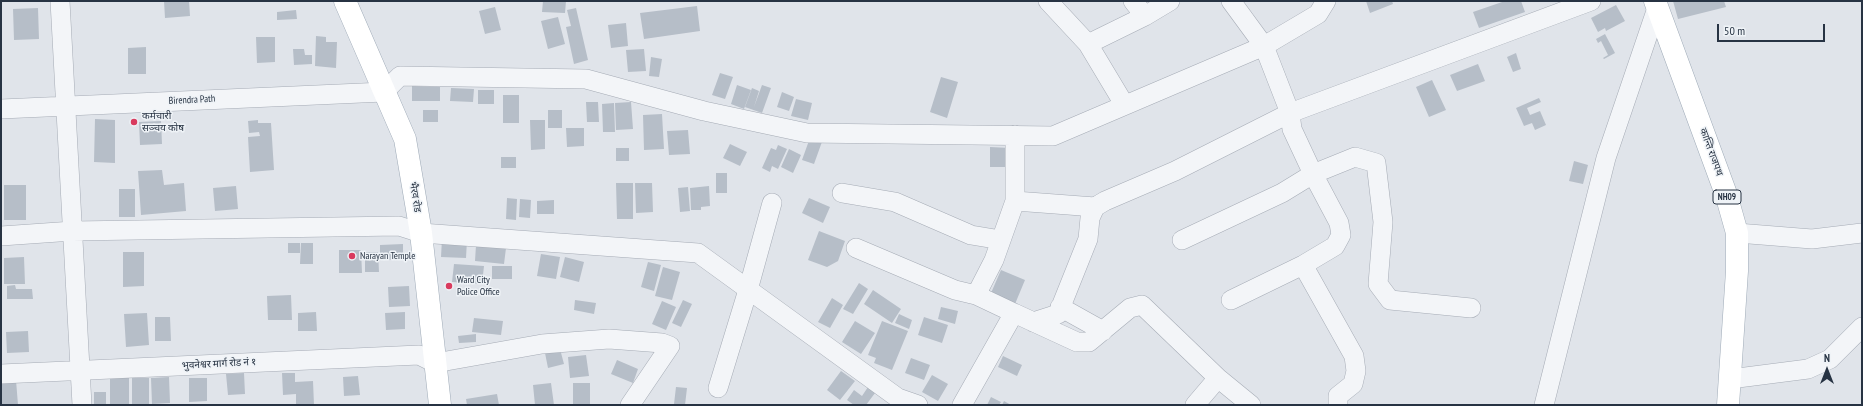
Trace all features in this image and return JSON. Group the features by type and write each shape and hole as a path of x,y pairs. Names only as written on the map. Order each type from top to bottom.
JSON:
{"main road":[{"name":"भैरव रोड","path":"345,1 405,139 421,233 440,405"},
{"name":"कान्ति राजपथ","path":"1656,4 1724,187 1737,233 1737,271 1728,405"}],"street":[{"path":"60,1 82,405"},
{"path":"1048,1 1088,44 1124,104"},
{"path":"1133,1 1145,16"},
{"path":"1088,44 1145,16 1170,1"},
{"path":"1231,1 1264,46 1290,114 1292,129 1313,174 1339,223 1341,235 1336,246 1303,265 1231,300"},
{"path":"384,92 400,76 586,79 704,111 807,133 1053,136 1124,104 1264,46 1318,14 1326,1"},
{"path":"1033,322 1058,314 1088,239 1090,218 1095,207 1105,201 1175,171 1290,114 1551,8 1591,1"},
{"path":"1544,405 1606,158 1656,4"},
{"name":"Birendra Path","path":"1,109 384,92"},
{"path":"976,296 994,260 1015,201 1015,136"},
{"path":"1182,240 1282,193 1313,174 1355,157 1376,163 1383,222 1378,284 1390,300 1471,308"},
{"path":"842,192 895,202 972,235 1001,240"},
{"path":"1015,201 1095,207"},
{"path":"718,388 748,290 772,203"},
{"path":"1,236 73,231 399,226 421,233 698,253 896,401 918,405"},
{"path":"1737,233 1812,239 1862,233"},
{"path":"856,248 955,290 976,296 1077,342 1089,342 1130,308 1142,306 1218,378 1251,405"},
{"path":"1303,265 1354,356 1356,371 1353,384 1338,396 1338,405"},
{"path":"1060,307 1103,331"},
{"path":"962,405 1014,313"},
{"path":"1730,379 1760,374 1782,374 1808,369 1830,359 1862,327"},
{"path":"435,363 550,344 609,339 670,346 630,405"},
{"name":"भुवनेश्वर मार्ग रोड नं १","path":"1,374 419,355 435,363"},
{"path":"1195,405 1218,378"}],"building":[{"path":"164,1 189,1 190,16 165,18"},
{"path":"543,1 566,1 565,13 542,12"},
{"path":"1366,1 1392,1 1393,4 1370,13"},
{"path":"1505,1 1521,1 1525,12 1479,28 1473,12"},
{"path":"1673,1 1724,1 1726,7 1678,19"},
{"path":"1616,5 1625,21 1606,31 1605,28 1598,32 1591,18"},
{"path":"697,6 700,31 644,39 640,13"},
{"path":"495,7 501,30 485,34 479,11"},
{"path":"38,8 39,39 14,40 13,9"},
{"path":"576,8 588,60 574,64 566,27 571,26 567,10"},
{"path":"296,10 297,19 277,20 277,12"},
{"path":"558,17 565,44 548,49 541,21"},
{"path":"626,23 628,46 611,48 608,25"},
{"path":"1605,34 1615,53 1604,59 1603,58 1608,55 1601,41 1598,43 1596,39"},
{"path":"316,36 326,37 326,42 337,42 336,68 315,66"},
{"path":"256,37 275,37 275,62 257,63"},
{"path":"146,47 146,74 128,74 128,48"},
{"path":"293,49 304,49 305,55 312,55 312,64 294,65"},
{"path":"644,49 646,71 628,72 626,50"},
{"path":"1516,53 1521,69 1513,72 1507,57"},
{"path":"651,57 662,59 659,77 649,76"},
{"path":"1478,64 1485,81 1457,91 1450,75"},
{"path":"720,73 733,77 725,99 712,95"},
{"path":"941,77 958,82 947,118 930,112"},
{"path":"1432,80 1446,110 1429,117 1416,87"},
{"path":"737,85 751,90 744,109 731,104"},
{"path":"762,85 771,88 762,113 745,107 752,88 759,91 754,107"},
{"path":"412,86 440,87 440,101 412,101"},
{"path":"451,88 474,89 473,102 450,101"},
{"path":"478,90 494,90 494,104 478,104"},
{"path":"782,92 794,97 789,111 777,107"},
{"path":"503,95 519,95 519,123 503,123"},
{"path":"1539,98 1541,102 1527,108 1530,115 1540,111 1546,125 1535,130 1532,123 1524,126 1516,108"},
{"path":"796,99 812,103 808,120 791,116"},
{"path":"586,102 598,102 599,122 587,122"},
{"path":"631,102 633,129 616,130 615,103"},
{"path":"614,103 615,132 603,132 602,104"},
{"path":"423,110 438,110 438,122 423,122"},
{"path":"548,110 562,110 562,128 548,128"},
{"path":"662,114 664,149 644,150 643,115"},
{"path":"95,119 115,120 115,163 94,162"},
{"path":"258,120 258,123 271,123 274,170 250,172 248,137 260,136 259,132 249,133 248,121"},
{"path":"530,120 545,120 545,149 531,150"},
{"path":"161,121 162,144 140,145 139,122"},
{"path":"566,128 584,128 584,146 567,147"},
{"path":"688,130 690,154 669,155 667,131"},
{"path":"811,135 823,139 814,164 802,160"},
{"path":"730,144 747,152 740,166 723,158"},
{"path":"778,145 787,149 778,169 772,166 770,172 762,168 771,148 776,150"},
{"path":"990,147 1010,148 1010,167 990,167"},
{"path":"616,148 629,148 629,161 616,161"},
{"path":"789,149 801,155 793,173 781,167"},
{"path":"501,157 516,157 516,168 501,168"},
{"path":"1574,161 1588,165 1583,184 1569,181"},
{"path":"162,170 164,185 184,183 186,211 141,215 138,171"},
{"path":"716,173 727,173 727,193 716,193"},
{"path":"616,183 633,183 633,219 617,219"},
{"path":"635,183 652,183 653,212 636,213"},
{"path":"4,185 26,185 26,220 4,220"},
{"path":"236,186 238,209 215,211 213,188"},
{"path":"709,186 710,206 701,207 701,210 691,210 690,188"},
{"path":"688,187 690,211 680,212 678,188"},
{"path":"119,189 135,189 135,217 119,217"},
{"path":"507,198 517,199 516,220 506,219"},
{"path":"809,198 830,207 823,223 802,213"},
{"path":"520,199 531,200 530,218 519,217"},
{"path":"554,200 554,214 537,214 537,201"},
{"path":"819,231 845,241 838,261 827,267 808,260"},
{"path":"442,239 467,240 466,258 441,257"},
{"path":"288,243 300,243 300,253 288,253"},
{"path":"301,243 313,243 313,264 300,264"},
{"path":"403,244 403,259 380,260 380,245"},
{"path":"476,245 506,248 504,264 475,261"},
{"path":"339,250 361,250 362,273 339,273"},
{"path":"123,252 144,252 144,286 123,287"},
{"path":"365,252 378,252 379,272 365,272"},
{"path":"541,254 560,257 556,279 537,276"},
{"path":"24,257 25,284 4,284 4,258"},
{"path":"565,257 584,262 579,282 560,277"},
{"path":"648,262 661,265 654,291 641,287"},
{"path":"454,264 484,266 482,284 452,282"},
{"path":"492,266 512,266 512,279 492,279"},
{"path":"663,267 680,272 672,300 655,296"},
{"path":"1001,270 1025,280 1015,304 991,293"},
{"path":"859,283 868,289 853,314 843,309"},
{"path":"15,285 16,289 32,289 33,299 7,299 7,286"},
{"path":"409,286 410,306 389,307 388,287"},
{"path":"873,290 901,309 892,323 864,304"},
{"path":"291,295 292,320 268,320 267,296"},
{"path":"832,298 843,305 830,328 818,322"},
{"path":"575,300 596,303 594,314 574,310"},
{"path":"683,300 692,304 681,327 672,323"},
{"path":"662,301 676,307 666,330 652,324"},
{"path":"941,307 958,311 955,324 938,319"},
{"path":"316,312 317,331 298,331 298,313"},
{"path":"405,312 405,329 386,330 385,313"},
{"path":"147,313 149,345 126,347 124,314"},
{"path":"899,314 912,320 909,329 895,323"},
{"path":"155,317 170,317 171,341 155,341"},
{"path":"924,317 948,325 942,343 918,335"},
{"path":"474,318 503,321 501,335 472,332"},
{"path":"855,321 875,333 861,354 842,342"},
{"path":"882,321 908,331 892,370 874,363 876,358 868,355"},
{"path":"28,331 29,352 7,353 6,332"},
{"path":"476,334 476,342 459,343 458,336"},
{"path":"560,349 564,364 548,368 545,353"},
{"path":"586,355 589,376 570,378 568,357"},
{"path":"1003,356 1022,365 1017,376 998,367"},
{"path":"911,358 930,365 924,380 905,373"},
{"path":"617,360 638,369 633,383 611,374"},
{"path":"841,371 855,381 840,400 827,390"},
{"path":"244,373 245,394 228,395 226,374"},
{"path":"282,373 295,373 295,382 313,381 314,405 296,405 296,394 283,395"},
{"path":"932,375 948,384 938,401 922,392"},
{"path":"358,376 360,395 344,396 343,377"},
{"path":"169,377 170,403 152,404 151,378"},
{"path":"110,378 129,378 129,404 110,404"},
{"path":"132,378 149,378 149,405 132,405"},
{"path":"189,378 207,378 207,401 189,402"},
{"path":"16,380 18,405 1,405 1,381"},
{"path":"551,383 554,405 535,405 533,385"},
{"path":"573,383 590,383 590,405 573,405"},
{"path":"676,387 687,388 685,405 674,404"},
{"path":"868,387 875,393 866,405 854,405 847,400 854,390 862,396"},
{"path":"94,392 106,392 106,405 94,405"},
{"path":"497,394 499,405 467,405 466,399"},
{"path":"991,397 1001,402 999,405 987,405"},
{"path":"1004,401 1011,405 1002,405"}],"place":[{"name":"कर्मचारी सञ्चय कोष","path":"134,122"},
{"name":"Narayan Temple","path":"352,256"},
{"name":"Ward City Police Office","path":"449,286"}]}
